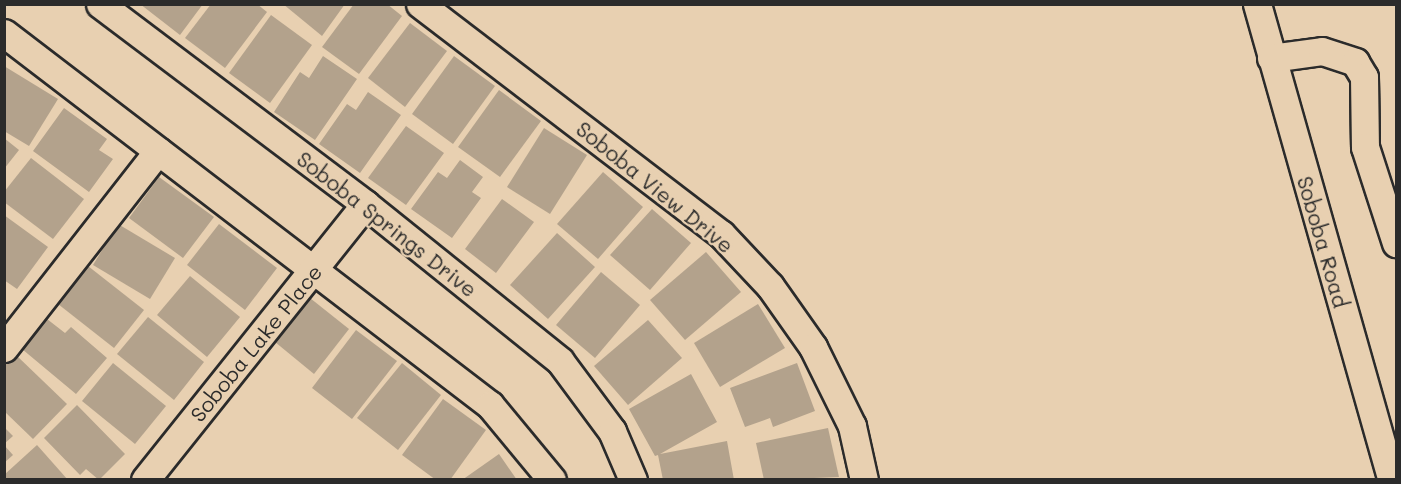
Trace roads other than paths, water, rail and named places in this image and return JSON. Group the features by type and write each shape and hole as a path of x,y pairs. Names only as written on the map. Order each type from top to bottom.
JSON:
{"street":[{"name":"Soboba Springs Drive","path":"100,4 365,204 560,361 612,431 633,480"},
{"name":"Soboba View Drive","path":"420,4 721,234 754,269 813,347 852,426 864,480"},
{"name":"Soboba Road","path":"1257,4 1392,480"},
{"path":"4,33 490,405 552,480"},
{"path":"1271,58 1322,51 1355,62 1364,77 1365,147 1396,243"},
{"path":"4,348 158,151"},
{"name":"Soboba Lake Place","path":"145,480 365,204"}]}
